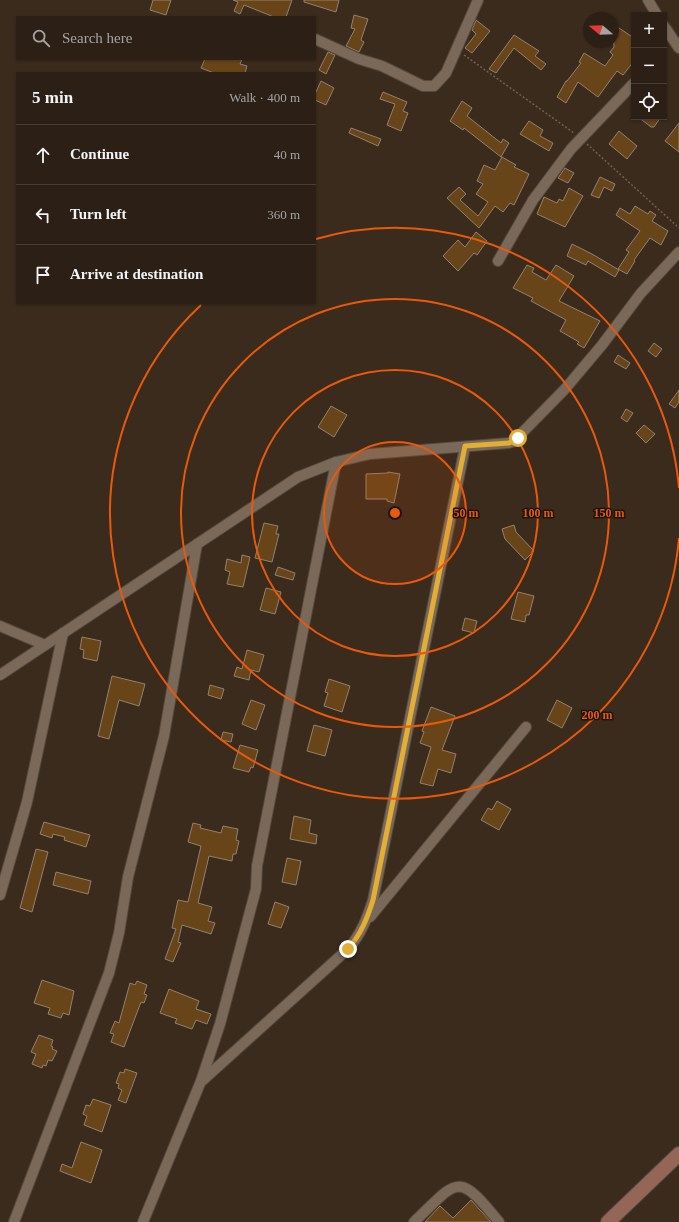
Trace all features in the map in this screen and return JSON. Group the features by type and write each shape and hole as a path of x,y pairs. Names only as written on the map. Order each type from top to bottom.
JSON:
{"main road":[{"path":"608,1222 679,1154"}],"street":[{"path":"316,39 359,59 382,66 423,86 434,86 446,73 478,0"},
{"path":"648,0 655,12"},
{"path":"667,39 679,48"},
{"path":"498,261 533,200 570,149 633,84"},
{"path":"0,675 298,477 336,462 370,454 509,443 522,435 565,389 602,345 641,293 679,252"},
{"path":"367,922 373,900 465,446"},
{"path":"143,1222 201,1081 220,1024 256,889 257,866 336,462"},
{"path":"14,1222 109,973 119,933 128,877 164,736 197,544"},
{"path":"0,626 45,645"},
{"path":"0,895 27,802 63,633"},
{"path":"201,1081 348,949 359,936 367,922 526,726"},
{"path":"414,1222 449,1189 459,1186 468,1188 479,1197 499,1222"}],"building":[{"path":"153,0 171,0 166,15 150,10"},
{"path":"233,0 292,0 286,16 272,16 244,5 240,14 234,11 238,2"},
{"path":"304,0 339,0 336,12 304,2"},
{"path":"354,15 368,19 361,40 364,42 359,52 346,46 355,29 351,28"},
{"path":"476,20 490,31 472,53 465,48 476,34 472,30"},
{"path":"619,28 631,36 631,65 623,75 617,71 598,97 578,82 566,103 557,97 566,81 581,63 579,62 584,53 605,66 613,55 610,52 613,48 619,48"},
{"path":"514,35 539,51 535,56 546,64 541,70 514,48 496,73 489,69"},
{"path":"328,52 335,55 326,74 319,70"},
{"path":"205,60 242,60 240,64 247,66 245,72 211,72 201,68"},
{"path":"321,81 334,88 326,105 316,100 316,92"},
{"path":"383,92 407,102 403,111 408,113 401,131 387,125 395,104 380,99"},
{"path":"462,101 472,108 467,116 501,143 503,139 509,143 501,157 464,128 463,130 450,121"},
{"path":"642,120 659,120 654,127 651,127"},
{"path":"529,121 543,130 540,136 553,143 549,151 520,134"},
{"path":"679,123 679,152 665,141"},
{"path":"351,128 381,139 378,146 349,133"},
{"path":"619,131 637,146 627,159 609,144"},
{"path":"502,157 516,165 514,167 529,174 514,205 510,203 503,212 495,206 479,228 447,198 459,187 466,194 460,200 478,216 488,202 476,194 483,184 477,181 484,165 495,170"},
{"path":"565,168 574,173 568,183 558,178"},
{"path":"600,177 615,184 612,191 604,187 599,198 591,195"},
{"path":"569,188 583,196 565,227 537,214 544,197 557,203 559,199 563,201"},
{"path":"635,206 648,214 650,211 656,215 652,221 668,231 661,245 650,238 634,260 635,261 627,274 618,269 629,252 626,250 640,231 616,215 620,208 630,214"},
{"path":"476,232 487,241 477,255 474,253 458,271 443,256 458,240 465,247"},
{"path":"572,244 619,270 615,277 588,261 586,265 567,256"},
{"path":"527,265 534,268 532,272 546,280 556,265 574,276 559,301 600,321 584,348 577,344 579,342 560,331 566,320 531,301 533,298 513,288"},
{"path":"654,343 662,349 656,357 648,351"},
{"path":"618,355 630,363 626,369 614,362"},
{"path":"679,390 679,402 675,408 669,404"},
{"path":"331,406 347,415 334,437 318,427"},
{"path":"626,409 633,413 627,422 621,418"},
{"path":"644,425 655,434 646,443 636,433"},
{"path":"388,472 400,474 394,503 387,501 387,499 366,499 366,474"},
{"path":"264,523 278,526 276,534 279,534 272,562 255,558"},
{"path":"514,525 516,532 534,551 525,560 505,539 502,529"},
{"path":"242,555 250,557 243,587 227,584 230,572 225,570 227,559 241,563"},
{"path":"278,567 295,573 293,580 275,575"},
{"path":"266,588 281,592 275,614 260,610"},
{"path":"518,592 534,596 529,615 526,615 525,622 511,619"},
{"path":"465,618 477,621 474,633 462,630"},
{"path":"82,637 101,641 97,661 83,658 84,650 80,649"},
{"path":"247,650 264,655 259,672 251,670 249,680 234,676 237,667 242,669"},
{"path":"112,676 145,684 139,706 119,700 109,739 98,736"},
{"path":"329,679 350,686 342,712 324,706 328,693 325,692"},
{"path":"210,685 224,689 221,699 208,695"},
{"path":"251,700 265,705 256,730 242,724"},
{"path":"557,700 572,708 562,728 547,720"},
{"path":"431,707 455,716 442,750 456,754 451,773 438,769 433,786 420,783 431,747 420,743 424,732 422,731"},
{"path":"314,725 332,730 325,756 307,751"},
{"path":"223,732 233,734 231,742 221,740"},
{"path":"240,745 258,750 253,768 251,767 249,772 233,768"},
{"path":"497,801 511,809 499,830 481,820 488,808 492,810"},
{"path":"294,816 311,820 309,833 317,835 316,844 290,839"},
{"path":"44,822 90,835 86,847 64,840 65,837 53,834 52,838 40,834"},
{"path":"193,823 201,825 200,828 221,833 223,826 238,829 236,840 239,841 236,854 233,854 232,861 209,856 198,903 212,907 208,921 215,923 211,934 182,925 178,942 181,943 173,962 165,959 176,929 172,928 178,900 188,902 201,846 188,842"},
{"path":"36,849 48,852 32,912 20,908"},
{"path":"287,858 301,861 296,885 282,882"},
{"path":"56,872 91,881 88,894 53,885"},
{"path":"275,902 289,907 281,928 268,924"},
{"path":"42,980 74,991 69,1015 63,1013 61,1018 48,1014 50,1008 34,1003"},
{"path":"137,981 147,985 144,994 147,995 144,1003 141,1002 124,1047 111,1042 114,1034 110,1033 115,1021 119,1023 130,983 135,985"},
{"path":"169,989 199,1001 196,1009 211,1014 207,1024 196,1020 192,1029 175,1023 177,1019 160,1013"},
{"path":"39,1035 53,1040 51,1046 53,1047 52,1049 57,1051 52,1061 48,1060 46,1066 43,1065 42,1068 32,1064 36,1054 31,1052"},
{"path":"125,1069 137,1073 126,1103 118,1100 122,1090 118,1088 119,1084 116,1083 120,1072 124,1073"},
{"path":"93,1099 111,1105 102,1132 84,1125 87,1116 83,1114 86,1105 90,1106"},
{"path":"81,1142 102,1150 91,1183 60,1171 62,1164 72,1168"},
{"path":"471,1200 491,1222 425,1222 440,1206 453,1218"}],"route":[{"path":"348,949 359,936 367,922 373,900 465,446 509,443 518,438"}]}
